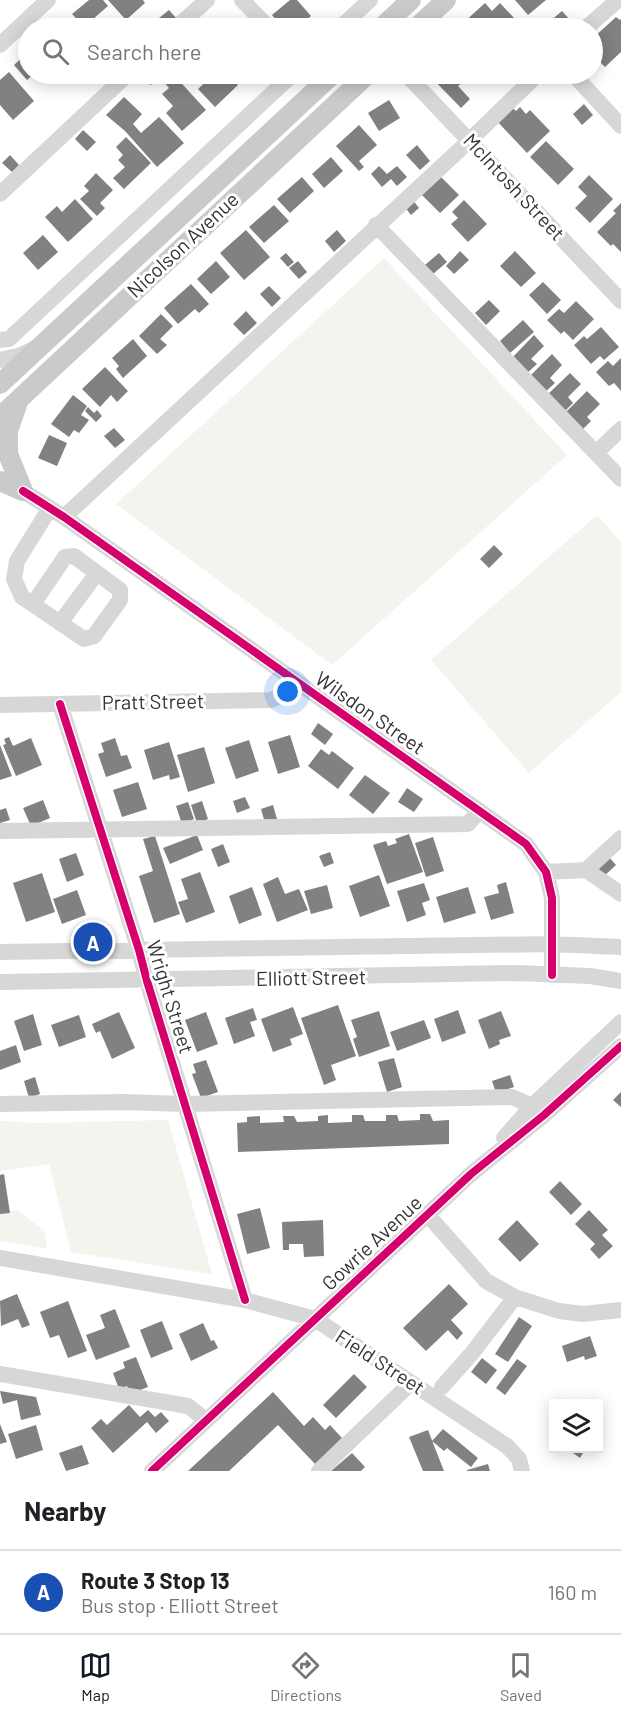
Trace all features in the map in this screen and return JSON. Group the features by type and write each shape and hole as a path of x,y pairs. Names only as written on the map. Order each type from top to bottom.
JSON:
{"main road":[{"path":"392,18 411,0"},
{"path":"427,18 446,0"},
{"name":"Nicolson Avenue","path":"0,384 220,180 315,84"},
{"name":"Nicolson Avenue","path":"0,417 357,84"},
{"path":"220,180 235,196"},
{"path":"0,405 13,393 38,380"},
{"path":"20,398 8,431 8,454 22,491"},
{"path":"0,481 22,491"}],"street":[{"path":"29,18 48,0"},
{"path":"187,18 207,0"},
{"path":"242,0 259,18"},
{"path":"351,18 370,0"},
{"path":"597,18 618,0"},
{"path":"0,45 18,28"},
{"path":"0,194 117,84"},
{"path":"0,340 9,339 281,84"},
{"name":"McIntosh Street","path":"416,84 621,301"},
{"path":"33,604 65,557 74,556 120,590 120,600 94,636 84,639 22,597 14,579 17,561 57,512 470,141 528,84"},
{"path":"582,84 621,126"},
{"path":"376,225 621,479"},
{"path":"0,360 18,356 43,345"},
{"path":"596,453 621,429"},
{"name":"Wilsdon Street","path":"22,491 57,512 526,844 546,872 552,898 554,944 552,975"},
{"path":"60,623 97,573"},
{"name":"Pratt Street","path":"0,705 271,700 302,685"},
{"name":"Wright Street","path":"60,704 139,950 245,1300"},
{"path":"0,831 468,824 479,811"},
{"path":"586,870 621,838"},
{"path":"546,872 586,870 621,894"},
{"name":"Elliott Street","path":"0,952 554,944 621,947"},
{"name":"Elliott Street","path":"0,982 517,973 590,976 621,981"},
{"name":"Gowrie Avenue","path":"471,1174 532,1106 621,1022"},
{"name":"Gowrie Avenue","path":"152,1471 471,1174 544,1115 621,1046"},
{"path":"0,1104 124,1102 184,1104 512,1097 532,1106"},
{"path":"427,1214 486,1281 515,1297 559,1311 583,1314 621,1310"},
{"name":"Field Street","path":"0,1258 245,1300 315,1319 507,1446 519,1459 522,1471"},
{"path":"442,1387 473,1352 515,1297"},
{"path":"0,1374 188,1406 206,1420"},
{"path":"319,1471 411,1383"}],"shaded area":[{"path":"384,258 567,455 332,665 116,504"},
{"path":"597,515 621,542 621,692 529,773 431,660"},
{"path":"168,1120 212,1274 71,1252 49,1164 0,1171 0,1121 39,1123"},
{"path":"18,1210 44,1231 47,1249 0,1241 0,1213"}],"building":[{"path":"89,0 103,0 108,6 94,18 76,18 72,14"},
{"path":"108,0 143,0 145,3 128,18 124,18"},
{"path":"290,0 297,0 311,16 309,18 274,18 272,15"},
{"path":"515,0 546,0 528,15"},
{"path":"485,3 492,11 500,3 514,18 469,18"},
{"path":"169,10 176,18 159,18"},
{"path":"562,11 568,18 554,18"},
{"path":"616,17 621,19 621,52 605,67 603,65 603,29"},
{"path":"9,72 34,101 13,120 0,105 0,80"},
{"path":"166,84 182,84 206,110 182,131 166,113 173,106 162,94 169,88"},
{"path":"203,84 238,85 215,107 198,89"},
{"path":"438,84 460,84 458,86 470,99 461,108"},
{"path":"124,97 142,114 133,124 141,133 159,117 184,143 157,167 125,131 106,115"},
{"path":"389,100 400,118 379,131 368,113"},
{"path":"584,104 593,115 582,125 573,114"},
{"path":"510,105 516,111 520,107 526,114 530,110 550,131 527,153 495,119"},
{"path":"359,125 377,145 359,161 364,167 359,171 336,146"},
{"path":"83,130 96,142 87,151 75,139"},
{"path":"126,137 151,163 124,189 113,178 125,167 118,160 123,155 116,147"},
{"path":"546,141 574,169 558,185 530,157"},
{"path":"417,145 430,161 420,170 406,155"},
{"path":"10,155 19,165 12,172 2,163"},
{"path":"331,157 343,171 324,188 312,174"},
{"path":"379,166 387,174 397,166 407,177 397,186 391,179 382,187 371,174"},
{"path":"96,173 113,190 100,203 105,208 97,216 80,199 89,191 84,186"},
{"path":"437,173 459,195 440,213 418,191"},
{"path":"589,175 613,199 590,223 575,208 587,196 578,187"},
{"path":"302,177 314,191 290,213 277,199"},
{"path":"75,199 93,219 68,242 45,217 57,206 62,212"},
{"path":"412,199 419,208 411,215 404,206"},
{"path":"464,200 487,224 468,242 451,224 458,218 452,212"},
{"path":"621,203 621,252 597,232 616,213 613,211"},
{"path":"274,205 289,221 264,243 249,227"},
{"path":"246,230 270,257 244,280 220,253"},
{"path":"337,230 346,241 334,252 325,241"},
{"path":"43,235 58,252 38,270 23,253"},
{"path":"460,251 469,260 454,274 446,266"},
{"path":"515,251 536,273 521,287 500,266"},
{"path":"286,253 294,262 288,267 280,258"},
{"path":"439,253 447,262 433,274 425,265"},
{"path":"216,261 230,277 211,294 197,279"},
{"path":"298,261 307,272 299,279 289,268"},
{"path":"543,282 561,300 547,314 529,295"},
{"path":"191,284 209,304 199,313 195,309 178,324 164,308"},
{"path":"269,286 281,298 272,307 260,294"},
{"path":"489,300 500,311 486,325 475,313"},
{"path":"576,301 594,319 573,340 564,331 561,334 547,320 559,309 564,313"},
{"path":"246,311 257,323 244,335 233,324"},
{"path":"161,314 173,326 160,339 167,345 157,354 139,336"},
{"path":"523,320 534,332 510,353 500,341"},
{"path":"601,327 619,347 604,360 600,356 591,364 574,345 584,336 587,339"},
{"path":"534,335 544,346 531,359 537,364 525,375 510,360"},
{"path":"133,339 147,356 123,378 116,369 119,366 112,358"},
{"path":"552,354 562,365 550,378 555,383 543,394 528,378"},
{"path":"621,358 621,391 614,383 609,386 596,372 608,361 613,366"},
{"path":"105,367 128,391 117,402 111,395 100,407 82,389"},
{"path":"570,373 581,384 568,397 573,403 562,414 545,397"},
{"path":"587,391 600,404 587,417 591,421 580,432 563,415"},
{"path":"73,395 87,406 81,415 89,420 79,433 74,430 69,437 51,424"},
{"path":"88,407 94,413 97,410 102,416 96,422 85,411"},
{"path":"114,428 125,440 115,448 104,436"},
{"path":"49,435 67,443 57,466 38,458"},
{"path":"494,545 503,554 489,568 480,559"},
{"path":"318,723 333,734 325,745 311,734"},
{"path":"290,735 300,767 278,774 268,742"},
{"path":"9,737 13,746 31,738 42,765 16,776 3,745 6,744 4,739"},
{"path":"115,738 121,756 127,755 132,768 106,777 98,754 104,752 101,743"},
{"path":"249,740 259,771 236,779 225,748"},
{"path":"169,742 180,777 170,780 169,775 153,780 144,750"},
{"path":"0,745 12,776 0,780"},
{"path":"204,747 215,783 188,792 177,755"},
{"path":"321,749 329,755 332,751 354,768 338,789 308,766"},
{"path":"365,775 390,793 373,814 349,795"},
{"path":"138,782 147,809 122,817 113,790"},
{"path":"407,788 423,799 414,812 398,802"},
{"path":"245,797 250,808 237,813 233,801"},
{"path":"43,800 50,818 31,826 23,808"},
{"path":"202,801 208,819 197,823 191,805"},
{"path":"188,802 194,819 182,824 176,806"},
{"path":"273,805 277,819 265,823 261,809"},
{"path":"6,808 10,820 0,823 0,810"},
{"path":"409,834 423,872 387,884 373,845 386,841 388,846 397,843 395,839"},
{"path":"197,835 203,850 170,864 163,848"},
{"path":"155,836 180,914 154,923 139,876 153,871 143,839"},
{"path":"433,837 444,871 426,877 415,843"},
{"path":"223,844 230,862 218,867 211,849"},
{"path":"330,852 334,863 324,867 319,856"},
{"path":"76,853 84,875 67,882 59,859"},
{"path":"609,857 616,865 603,877 596,870"},
{"path":"200,872 215,912 186,923 178,902 188,899 181,879"},
{"path":"42,873 55,912 26,922 13,883"},
{"path":"379,875 390,906 360,917 349,886"},
{"path":"278,877 285,894 299,889 308,910 277,922 263,884"},
{"path":"506,882 514,913 491,920 484,897 499,893 497,885"},
{"path":"424,883 430,900 422,903 426,915 407,922 397,891"},
{"path":"327,885 333,908 311,914 304,891"},
{"path":"252,887 262,915 239,924 229,896"},
{"path":"468,887 476,913 444,923 436,897"},
{"path":"77,890 86,915 62,924 53,899"},
{"path":"338,1005 356,1056 331,1065 336,1080 324,1085 301,1018"},
{"path":"293,1007 303,1034 290,1039 292,1045 273,1052 261,1019"},
{"path":"253,1008 257,1020 250,1022 255,1036 234,1044 225,1018"},
{"path":"458,1010 466,1033 442,1042 434,1019"},
{"path":"379,1011 390,1046 359,1057 353,1039 357,1037 351,1020"},
{"path":"501,1011 511,1036 499,1040 500,1044 489,1049 478,1020"},
{"path":"119,1012 135,1048 112,1059 100,1031 96,1033 92,1024"},
{"path":"206,1012 218,1044 197,1052 185,1020"},
{"path":"33,1014 42,1045 24,1051 14,1021"},
{"path":"79,1015 86,1037 59,1047 51,1025"},
{"path":"424,1020 431,1038 397,1051 390,1032"},
{"path":"16,1045 21,1062 0,1070 0,1051"},
{"path":"394,1058 402,1087 387,1092 378,1062"},
{"path":"206,1060 218,1092 201,1098 192,1074 196,1073 193,1064"},
{"path":"510,1075 514,1087 496,1093 492,1081"},
{"path":"35,1077 40,1094 29,1098 24,1081"},
{"path":"621,1092 621,1107 613,1100"},
{"path":"420,1114 430,1114 433,1121 449,1120 449,1144 238,1152 237,1123 247,1122 247,1117 260,1116 260,1123 284,1122 283,1116 294,1116 297,1122 318,1121 318,1116 328,1115 328,1123 352,1122 352,1115 363,1115 365,1121 386,1121 386,1115 397,1115 399,1121 420,1120"},
{"path":"4,1174 10,1213 0,1214 0,1175"},
{"path":"560,1181 582,1204 571,1215 549,1192"},
{"path":"260,1208 270,1248 247,1254 237,1214"},
{"path":"589,1210 608,1230 602,1235 613,1246 599,1259 590,1249 595,1244 575,1224"},
{"path":"323,1220 324,1256 304,1257 303,1244 289,1244 289,1250 283,1250 282,1222"},
{"path":"517,1220 539,1244 520,1262 498,1239"},
{"path":"449,1284 468,1304 451,1320 463,1333 457,1340 448,1330 426,1351 403,1328"},
{"path":"17,1294 30,1325 22,1328 18,1319 1,1326 0,1301"},
{"path":"68,1301 87,1351 68,1358 59,1335 50,1338 40,1312"},
{"path":"115,1309 130,1347 96,1360 86,1335 105,1328 100,1315"},
{"path":"519,1317 532,1326 508,1362 495,1354"},
{"path":"162,1321 173,1349 151,1358 140,1330"},
{"path":"203,1323 211,1341 214,1340 218,1348 191,1361 179,1334"},
{"path":"590,1336 597,1356 585,1360 584,1356 567,1362 562,1346"},
{"path":"136,1357 148,1387 130,1394 127,1386 119,1389 113,1373 125,1368 123,1362"},
{"path":"482,1358 497,1370 486,1384 471,1372"},
{"path":"517,1359 527,1366 505,1395 496,1388"},
{"path":"354,1374 367,1387 336,1418 323,1405"},
{"path":"0,1391 36,1397 41,1415 21,1420 17,1400 3,1404"},
{"path":"273,1392 304,1426 313,1417 325,1430 330,1425 342,1438 315,1464 278,1425 229,1471 188,1471"},
{"path":"129,1405 140,1417 148,1410 155,1417 161,1412 169,1421 156,1433 147,1422 113,1453 91,1428 101,1419 107,1425"},
{"path":"0,1424 7,1442 0,1444"},
{"path":"36,1425 43,1450 16,1459 8,1434"},
{"path":"443,1429 478,1458 471,1467 447,1448 444,1451 432,1441"},
{"path":"428,1430 444,1471 423,1471 409,1437"},
{"path":"82,1445 89,1464 66,1471 59,1453"},
{"path":"352,1453 365,1467 361,1471 331,1471"},
{"path":"573,1453 583,1453 580,1458"},
{"path":"488,1464 490,1471 467,1471 467,1470"}],"cycle path":[{"path":"23,491 64,517 526,844 546,872 552,898 552,975"},
{"path":"60,704 139,950 245,1300"},
{"path":"152,1471 471,1174 544,1115 621,1046"}],"place":[{"name":"Route 3 Stop 13","path":"93,942"}]}
